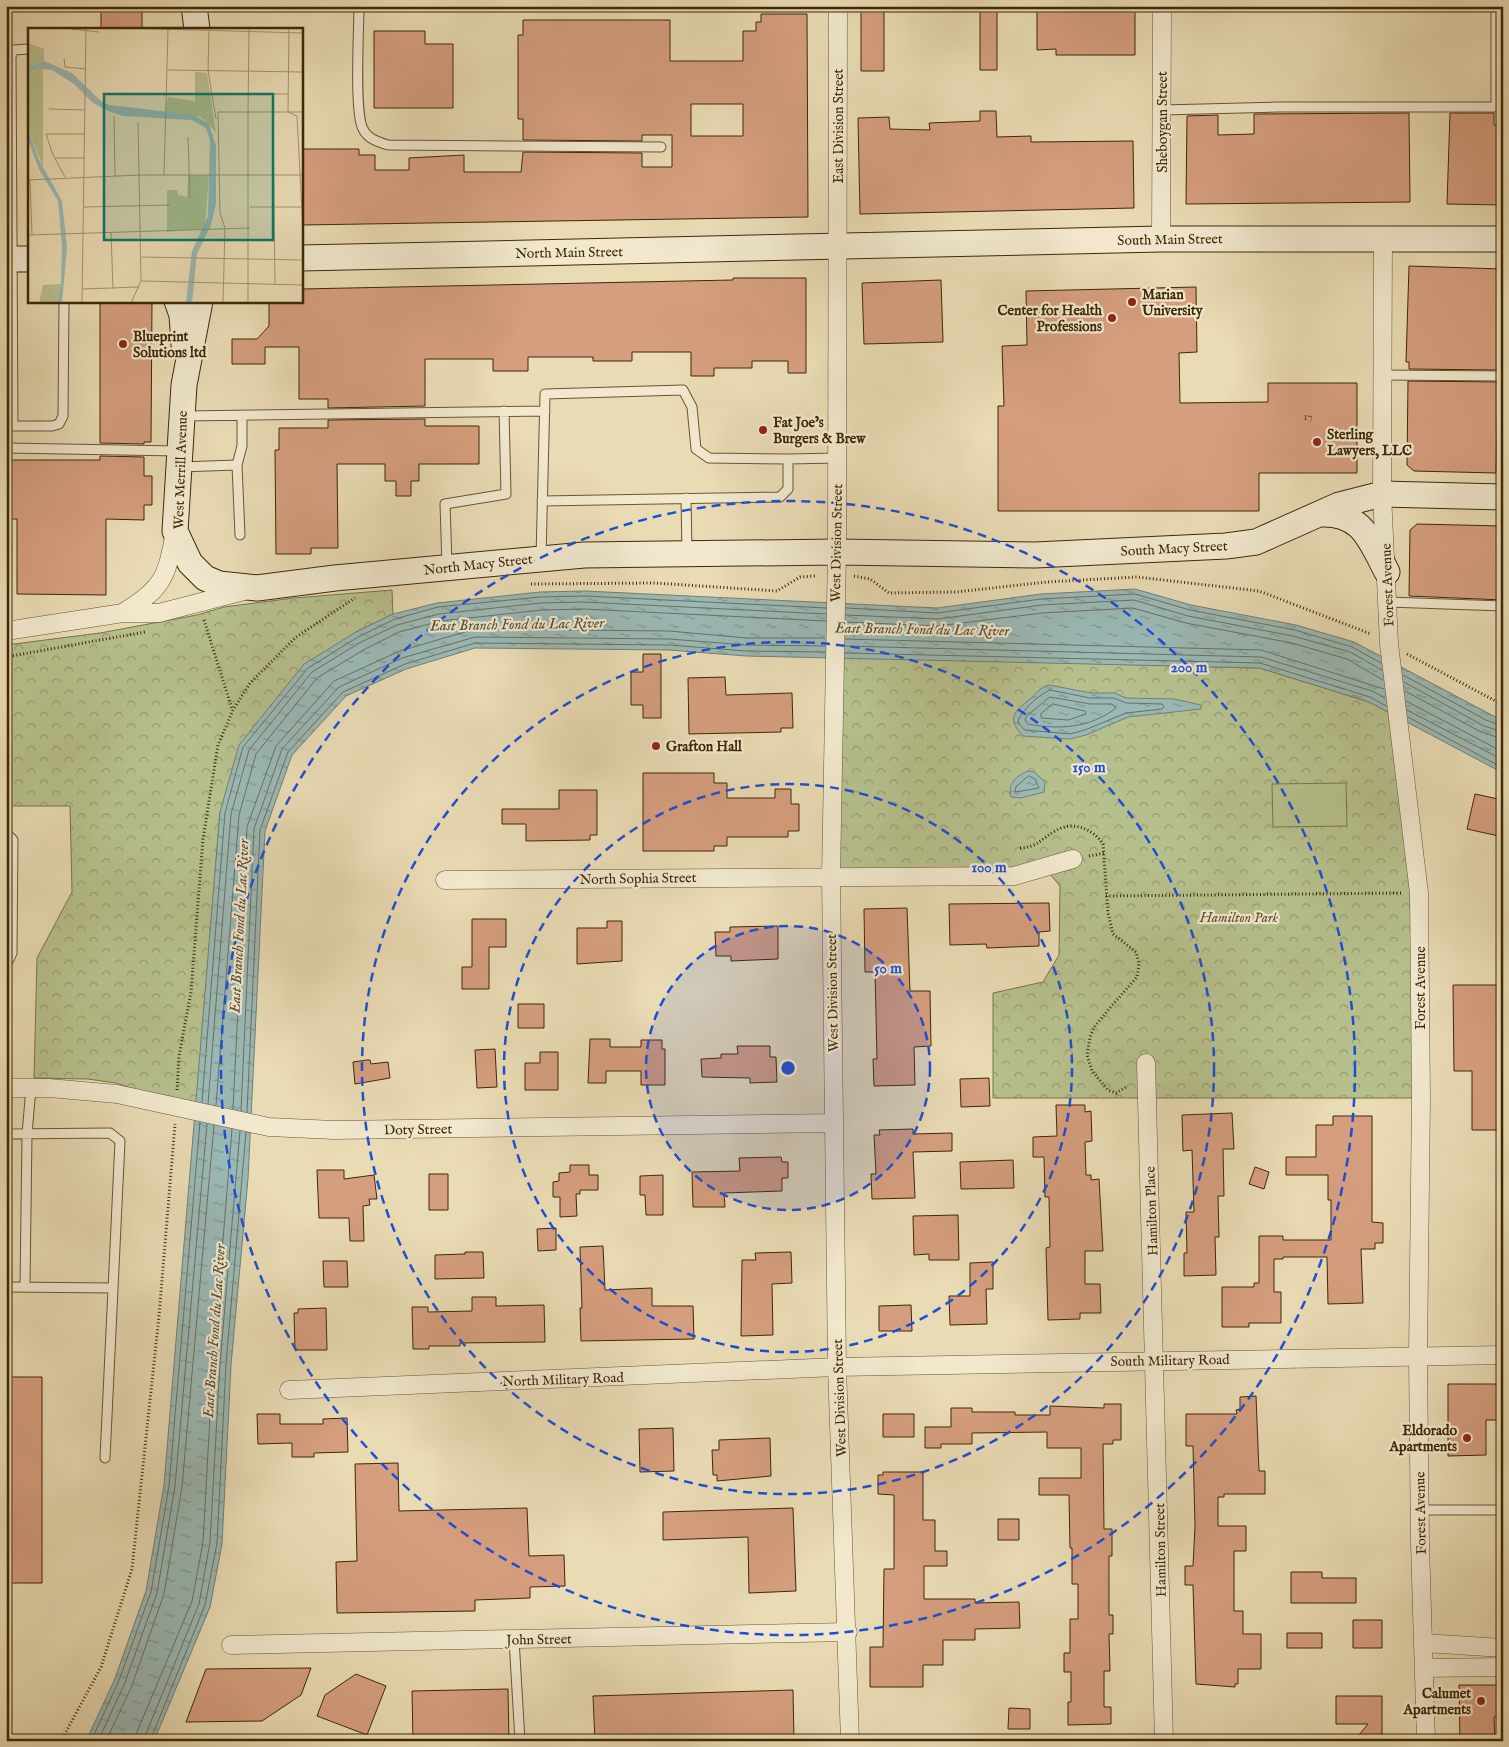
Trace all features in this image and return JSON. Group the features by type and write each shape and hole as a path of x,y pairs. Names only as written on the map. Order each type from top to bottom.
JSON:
{"main road":[{"path":"194,6 197,28"},
{"name":"South Main Street","path":"836,246 1161,239 1503,239"},
{"name":"North Main Street","path":"302,258 836,246"},
{"path":"178,302 184,342 184,385"},
{"name":"West Merrill Avenue","path":"200,302 184,385 175,531 187,558 206,578 225,586 257,588"},
{"name":"South Macy Street","path":"837,552 1035,554 1226,546 1262,540 1339,506 1382,494 1503,498"},
{"path":"1318,515 1341,514 1355,523 1370,540 1386,572"},
{"name":"North Macy Street","path":"257,588 541,558 837,552"}],"street":[{"name":"East Division Street","path":"836,246 838,6"},
{"name":"Sheboygan Street","path":"1161,239 1162,6"},
{"name":"Forest Avenue","path":"1383,238 1382,494 1390,656 1419,892 1421,1098 1418,1356 1426,1741"},
{"name":"West Division Street","path":"836,246 837,552 831,875 837,1367 848,1632 850,1741"},
{"name":"North Macy Street","path":"123,613 148,597 160,583 169,564 175,531"},
{"name":"North Macy Street","path":"6,631 123,613 166,611 257,588"},
{"name":"North Sophia Street","path":"445,880 831,875 1014,876 1073,858"},
{"name":"Hamilton Place","path":"1146,1063 1155,1360"},
{"name":"Doty Street","path":"6,1088 117,1094 270,1127 334,1130 834,1123"},
{"name":"South Military Road","path":"837,1367 1503,1355"},
{"name":"Hamilton Street","path":"1155,1360 1164,1741"},
{"name":"North Military Road","path":"289,1390 837,1367"},
{"name":"John Street","path":"231,1645 848,1632"},
{"path":"1424,1643 1503,1648"},
{"path":"1425,1668 1503,1667"}],"lane":[{"path":"360,6 358,108 362,129 374,141 388,145 661,147"},
{"path":"1162,110 1277,107 1500,107 1496,6"},
{"path":"28,50 13,50 11,57 16,259 10,426 52,426 59,424 63,416 64,302"},
{"path":"1382,375 1503,376"},
{"path":"541,558 545,394 683,390 692,407 696,449 710,458 837,458"},
{"path":"447,568 445,504 506,494 504,411"},
{"path":"181,416 545,411"},
{"path":"240,535 237,466 242,446 242,416"},
{"path":"6,448 178,459 237,466"},
{"path":"542,501 780,496 788,489 788,459"},
{"path":"686,498 687,554"},
{"path":"1388,602 1503,606"},
{"path":"6,833 13,840 13,850 12,953 6,966"},
{"path":"25,1287 27,1134 30,1088"},
{"path":"6,1134 110,1133 120,1140 105,1458"},
{"path":"6,1287 113,1288"},
{"path":"1420,1510 1503,1510"},
{"path":"514,1639 520,1741"}],"path":[{"path":"204,620 233,710"},
{"path":"1411,656 1503,704"},
{"path":"1020,848 1032,847 1056,830 1070,826 1086,828 1098,836 1103,844 1106,896 1113,934 1136,952 1139,964 1137,978 1095,1026 1087,1055 1092,1071 1108,1090 1116,1093 1127,1087 1146,1063"},
{"path":"1106,896 1419,892"}],"green space":[{"path":"392,590 393,614 356,632 220,812 196,1111 116,1083 88,1079 34,1078 37,958 72,892 70,806 6,806 6,645 100,633 197,615 224,607 294,598"},
{"name":"Hamilton Park","path":"835,657 1260,668 1369,702 1397,717 1416,861 1421,1098 993,1098 993,993 1043,982 1059,955 1060,886 1044,867 831,875"},
{"path":"1346,783 1347,826 1273,827 1272,784"}],"water":[{"name":"East Branch Fond du Lac River","path":"1135,589 1191,605 1296,625 1354,642 1503,721 1503,773 1369,702 1260,668 746,656 669,650 475,648 406,669 346,696 292,755 265,831 248,1179 231,1365 222,1544 210,1607 154,1741 86,1741 114,1681 146,1591 164,1485 220,812 239,745 304,664 356,632 393,614 437,603 540,592 585,591 937,608 1041,594"},
{"path":"1049,685 1091,693 1114,693 1126,698 1174,699 1201,705 1201,709 1128,717 1086,735 1070,739 1023,736 1015,724 1014,716 1016,712 1038,691"},
{"path":"1028,771 1034,772 1045,782 1044,792 1021,798 1011,797 1011,784 1020,775"}],"building":[{"path":"101,6 142,6 142,28 101,28"},
{"path":"1135,6 1135,55 1056,55 1056,49 1037,50 1037,7"},
{"path":"861,9 884,9 884,71 861,71"},
{"path":"980,9 997,9 997,70 980,70"},
{"path":"761,14 807,14 808,217 302,225 302,149 359,149 359,155 375,155 375,170 409,170 409,158 464,155 464,172 521,172 523,152 642,153 642,167 672,167 672,135 642,135 642,141 523,140 523,119 518,119 518,35 523,35 523,20 670,20 670,61 743,61 743,31 756,31 756,22 761,22","holes":["691,104 743,104 743,136 691,136"]},
{"path":"374,31 425,31 425,44 453,44 453,108 374,108"},
{"path":"980,111 996,111 997,137 1031,136 1031,142 1133,141 1134,208 860,214 858,118 889,117 890,129 930,130 929,123 980,121"},
{"path":"1409,113 1410,202 1186,204 1187,116 1218,115 1218,135 1254,134 1254,114"},
{"path":"1450,113 1494,113 1494,125 1503,125 1503,205 1447,204"},
{"path":"1409,266 1503,269 1503,365 1498,365 1498,370 1409,369 1409,362 1406,362"},
{"path":"733,278 806,278 806,373 788,373 788,361 752,361 752,368 714,368 714,376 691,376 691,352 632,352 632,361 593,361 593,357 528,357 528,371 493,371 493,359 425,359 425,406 328,408 328,399 299,399 299,347 265,347 265,364 232,364 232,339 257,339 269,326 269,302 302,302 302,289 733,280"},
{"path":"941,280 943,342 864,344 862,283"},
{"path":"1196,287 1197,352 1179,353 1180,403 1268,402 1268,383 1357,383 1357,473 1259,473 1259,511 998,511 998,406 1004,406 1002,346 1027,345 1026,291"},
{"path":"100,302 152,302 151,442 144,442 144,444 100,443"},
{"path":"1408,381 1498,382 1496,473 1414,471 1407,465"},
{"path":"425,419 425,426 479,426 479,464 419,464 419,481 411,481 411,496 396,496 396,481 385,481 385,464 337,464 338,548 311,548 311,554 276,554 275,450 279,450 279,428 328,428 328,420"},
{"path":"100,456 144,457 144,476 152,476 152,505 144,505 144,520 106,519 106,595 17,594 17,519 6,519 6,460 100,460"},
{"path":"1417,524 1503,526 1503,600 1409,596 1410,530"},
{"path":"643,654 661,654 661,718 643,718 643,705 631,705 631,672 643,672"},
{"path":"725,677 726,695 792,693 793,728 781,728 781,732 689,734 688,678"},
{"name":"Grafton Hall","path":"643,773 714,773 714,783 727,783 727,798 775,798 775,789 791,789 791,804 799,804 799,831 788,831 788,837 727,837 727,846 714,846 714,851 643,851"},
{"path":"559,790 597,790 597,835 590,835 590,840 526,841 526,824 502,824 502,809 559,809"},
{"path":"1475,794 1503,800 1503,837 1467,829"},
{"path":"1049,903 1050,931 1039,932 1039,946 987,948 986,944 950,945 949,904"},
{"path":"907,908 910,991 930,991 931,1046 914,1047 915,1085 874,1086 873,1059 877,1059 875,972 865,972 864,909"},
{"path":"472,919 506,919 506,947 489,947 489,989 462,989 462,967 472,967"},
{"path":"607,921 622,921 622,961 577,964 577,928 607,928"},
{"path":"778,926 778,959 731,961 731,956 716,956 715,932 730,932 730,927"},
{"path":"1453,985 1503,985 1503,1130 1472,1130 1472,1071 1454,1071"},
{"path":"518,1004 544,1004 544,1028 518,1028"},
{"path":"590,1039 610,1039 610,1047 641,1047 641,1040 662,1040 662,1049 665,1049 665,1085 641,1085 641,1071 606,1071 606,1083 588,1083"},
{"path":"737,1046 770,1046 770,1057 776,1057 777,1082 750,1083 750,1078 702,1077 701,1059 721,1058 721,1054 738,1054"},
{"path":"495,1049 497,1087 477,1088 475,1050"},
{"path":"540,1052 558,1052 558,1090 525,1090 525,1063 540,1063"},
{"path":"370,1060 371,1064 388,1062 390,1078 355,1084 353,1062"},
{"path":"989,1078 990,1106 961,1107 960,1079"},
{"path":"1056,1105 1085,1105 1085,1112 1091,1111 1092,1141 1085,1142 1086,1175 1091,1175 1091,1180 1099,1179 1103,1251 1085,1251 1085,1284 1100,1284 1101,1313 1080,1313 1080,1319 1048,1320 1046,1248 1050,1247 1049,1197 1045,1197 1044,1157 1033,1157 1033,1137 1057,1136"},
{"path":"1232,1113 1234,1149 1223,1149 1224,1196 1218,1196 1219,1237 1215,1237 1216,1275 1184,1276 1184,1253 1187,1253 1186,1212 1194,1212 1192,1150 1183,1151 1182,1115"},
{"path":"1333,1116 1372,1116 1372,1222 1383,1223 1383,1243 1375,1243 1375,1249 1361,1249 1363,1303 1328,1304 1327,1257 1283,1257 1283,1259 1274,1259 1274,1292 1281,1292 1281,1323 1249,1323 1249,1327 1222,1327 1222,1287 1254,1287 1254,1283 1259,1283 1259,1236 1283,1236 1283,1240 1331,1240 1331,1200 1328,1200 1328,1175 1286,1175 1286,1157 1316,1157 1316,1125 1333,1125"},
{"path":"913,1129 913,1134 952,1133 952,1151 913,1152 915,1198 872,1199 871,1174 876,1174 874,1135 880,1135 879,1130"},
{"path":"781,1157 782,1162 788,1162 788,1178 782,1178 782,1191 724,1193 725,1207 693,1207 692,1172 740,1171 739,1158"},
{"path":"1013,1160 1014,1188 961,1189 960,1162"},
{"path":"570,1165 589,1165 589,1175 598,1175 598,1190 580,1190 580,1194 576,1194 577,1216 560,1217 560,1197 553,1197 553,1182 559,1181 559,1173 570,1172"},
{"path":"1255,1167 1269,1172 1264,1189 1249,1184"},
{"path":"317,1170 344,1170 344,1179 374,1175 377,1199 369,1199 370,1205 363,1206 364,1241 350,1241 349,1218 319,1218"},
{"path":"429,1174 448,1174 448,1210 429,1210"},
{"path":"663,1175 663,1215 646,1215 645,1195 640,1195 640,1176"},
{"path":"958,1215 959,1260 929,1260 929,1254 914,1255 913,1216"},
{"path":"556,1228 556,1250 538,1251 537,1229"},
{"path":"603,1246 605,1290 652,1288 652,1306 693,1306 694,1339 581,1341 580,1247"},
{"path":"465,1252 483,1252 484,1278 435,1279 435,1255 465,1254"},
{"path":"791,1252 792,1283 772,1284 773,1335 741,1336 742,1260 756,1260 755,1253"},
{"path":"323,1261 347,1261 348,1287 324,1287"},
{"path":"993,1262 993,1289 986,1289 987,1324 950,1325 949,1296 970,1296 970,1263"},
{"path":"472,1297 496,1297 496,1306 544,1305 545,1342 460,1343 460,1346 429,1346 429,1349 413,1349 412,1307 428,1307 428,1312 472,1311"},
{"path":"911,1305 912,1331 879,1331 879,1306"},
{"path":"326,1308 327,1350 295,1350 294,1313 298,1313 298,1309"},
{"path":"6,1377 42,1377 42,1583 6,1583"},
{"name":"Eldorado Apartments","path":"1448,1384 1503,1384 1503,1420 1486,1420 1486,1455 1448,1456"},
{"path":"1256,1396 1259,1471 1265,1471 1265,1494 1224,1494 1224,1497 1218,1497 1218,1526 1246,1526 1246,1551 1234,1551 1234,1611 1243,1611 1243,1634 1261,1634 1261,1669 1238,1669 1238,1684 1235,1684 1235,1687 1196,1684 1193,1585 1185,1585 1185,1566 1193,1566 1195,1526 1193,1446 1186,1446 1186,1414 1237,1414 1236,1410 1240,1409 1240,1397"},
{"path":"1104,1404 1121,1404 1121,1440 1113,1440 1113,1444 1103,1444 1104,1529 1112,1529 1112,1556 1109,1556 1109,1615 1113,1615 1113,1634 1109,1634 1110,1671 1104,1671 1104,1707 1111,1707 1111,1724 1068,1725 1068,1702 1071,1702 1071,1672 1064,1672 1064,1653 1070,1653 1070,1619 1078,1619 1078,1584 1072,1584 1069,1495 1039,1495 1039,1478 1081,1478 1081,1448 1047,1448 1047,1432 972,1433 972,1444 941,1444 941,1448 925,1448 925,1427 951,1427 951,1408 972,1408 972,1412 1015,1412 1015,1415 1050,1415 1050,1406 1104,1408"},
{"path":"257,1414 280,1414 280,1424 323,1424 323,1419 347,1418 348,1452 314,1453 314,1457 292,1457 292,1443 258,1444"},
{"path":"883,1414 914,1414 914,1437 883,1437"},
{"path":"673,1428 674,1471 640,1472 639,1429"},
{"path":"770,1438 771,1476 717,1481 717,1475 713,1475 712,1450 719,1450 719,1440"},
{"path":"398,1463 399,1511 527,1508 529,1556 564,1555 565,1586 530,1587 530,1598 475,1600 475,1611 337,1613 336,1562 357,1561 355,1464"},
{"path":"883,1472 923,1472 923,1520 935,1520 935,1551 947,1551 947,1566 924,1566 924,1599 975,1599 975,1603 1019,1602 1020,1628 975,1629 975,1640 943,1640 943,1665 923,1665 923,1687 870,1687 870,1647 883,1647 884,1569 894,1569 894,1495 878,1494 878,1475 883,1475"},
{"path":"793,1508 796,1591 749,1593 748,1537 663,1540 663,1512"},
{"path":"998,1519 1019,1519 1019,1540 998,1540"},
{"path":"1291,1572 1322,1572 1322,1578 1356,1578 1356,1603 1291,1603"},
{"path":"1353,1620 1382,1620 1382,1648 1353,1648"},
{"path":"1287,1633 1322,1633 1322,1648 1287,1648"},
{"path":"311,1668 301,1695 262,1721 186,1722 206,1669"},
{"path":"356,1674 386,1686 367,1735 317,1716 325,1695"},
{"name":"Calumet Apartments","path":"1459,1685 1503,1685 1503,1717 1494,1717 1495,1741 1460,1741"},
{"path":"508,1689 509,1741 413,1741 412,1691"},
{"path":"793,1690 794,1741 595,1741 593,1696"},
{"path":"1336,1696 1382,1696 1382,1741 1354,1741 1368,1724 1336,1724"},
{"path":"1009,1708 1030,1709 1030,1729 1008,1729"}],"place":[{"name":"Marian University","path":"1132,302"},
{"name":"Center for Health Professions","path":"1112,318"},
{"name":"Blueprint Solutions ltd","path":"123,344"},
{"name":"Fat Joe’s Burgers & Brew","path":"763,430"},
{"name":"Sterling Lawyers, LLC","path":"1317,442"},
{"name":"Grafton Hall","path":"656,746"},
{"name":"Eldorado Apartments","path":"1467,1438"},
{"name":"Calumet Apartments","path":"1481,1701"}]}
